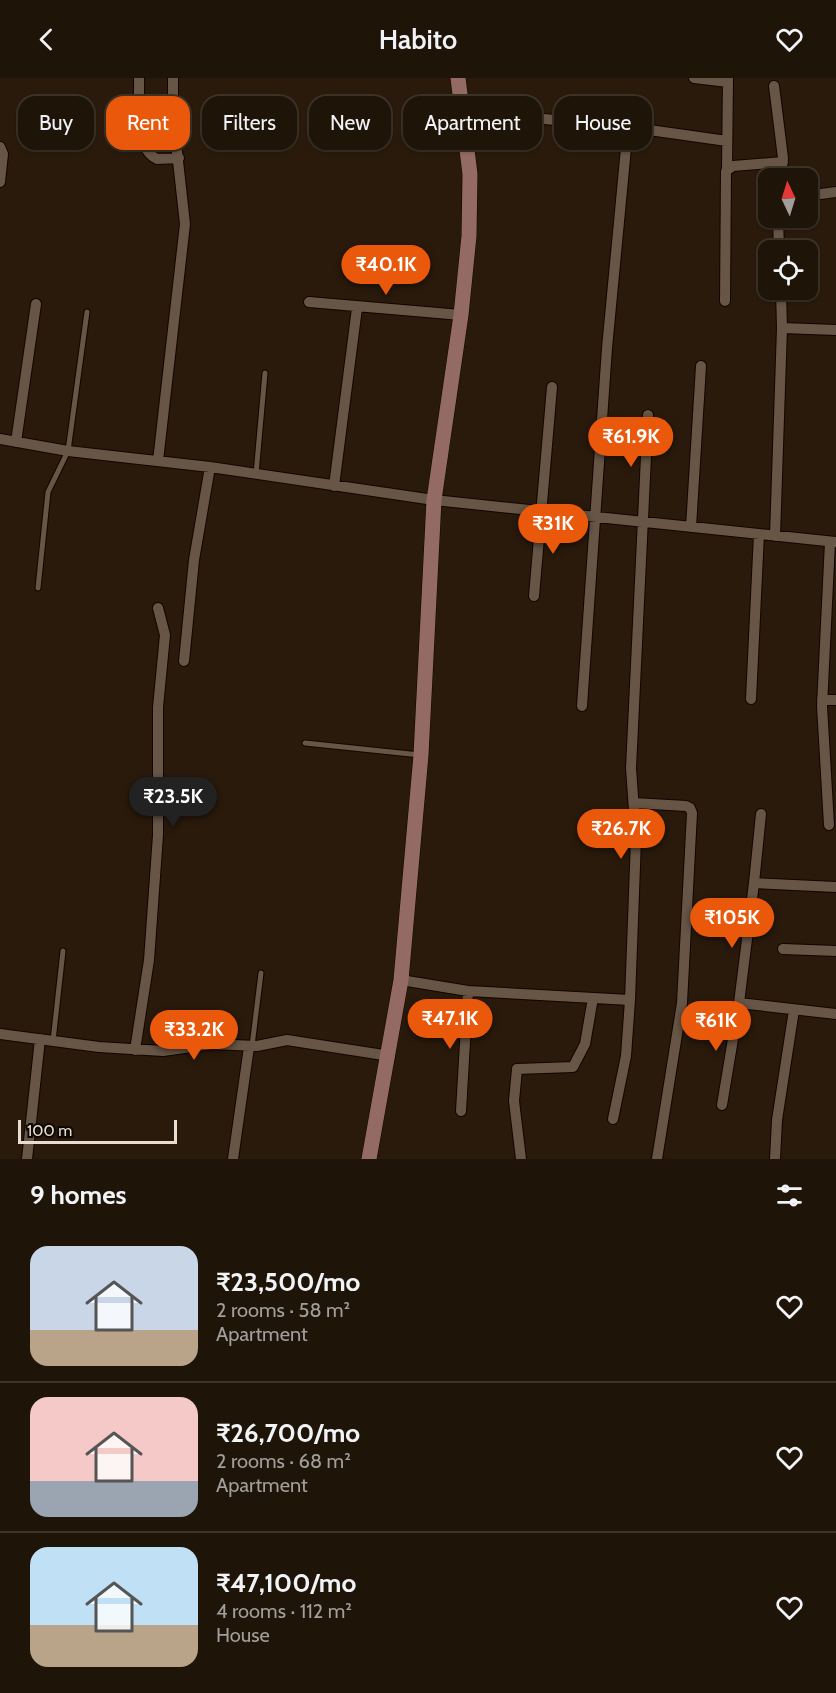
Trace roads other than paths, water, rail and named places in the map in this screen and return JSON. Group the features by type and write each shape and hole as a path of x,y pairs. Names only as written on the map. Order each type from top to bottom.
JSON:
{"main road":[{"path":"458,78 459,96"},
{"path":"369,1159 390,1056 401,980 421,755 434,500 461,315 469,236 470,174 466,150"}],"street":[{"path":"139,78 142,134 147,151 157,159 179,158"},
{"path":"158,461 185,224 174,116 173,78"},
{"path":"694,78 728,80 725,301"},
{"path":"774,86 782,168"},
{"path":"652,130 727,141"},
{"path":"0,147 3,154 0,182"},
{"path":"582,706 594,517 626,150"},
{"path":"727,169 783,162"},
{"path":"821,194 836,192"},
{"path":"775,536 781,300"},
{"path":"309,302 357,308 461,315"},
{"path":"15,442 36,304"},
{"path":"334,486 357,308"},
{"path":"782,328 836,330"},
{"path":"691,527 701,366"},
{"path":"534,596 552,387"},
{"path":"613,1119 626,1056 636,900 631,768 648,415"},
{"path":"0,439 68,451 210,467 434,500 833,542 822,700 829,825"},
{"path":"184,661 195,560 210,467"},
{"path":"751,699 759,534"},
{"path":"135,1050 149,960 158,835 158,707 165,635 158,608"},
{"path":"822,700 836,700"},
{"path":"634,803 686,806 692,813 682,1003 657,1159"},
{"path":"722,1105 740,1003 761,814"},
{"path":"754,883 836,887"},
{"path":"783,949 836,951"},
{"path":"401,980 468,991 630,1000"},
{"path":"461,1111 468,991"},
{"path":"521,1159 514,1101 517,1069 573,1067 585,1044 593,998"},
{"path":"740,1003 836,1014"},
{"path":"775,1159 777,1120 794,1010"},
{"path":"0,1034 135,1050 171,1051 202,1044 224,1043 251,1047 288,1040 390,1056"},
{"path":"27,1159 40,1039"},
{"path":"233,1159 251,1047"}],"lane":[{"path":"38,588 48,492 68,451 87,312"},
{"path":"256,474 265,372"},
{"path":"305,743 421,755"},
{"path":"53,1041 63,951"},
{"path":"251,1047 261,973"}]}
